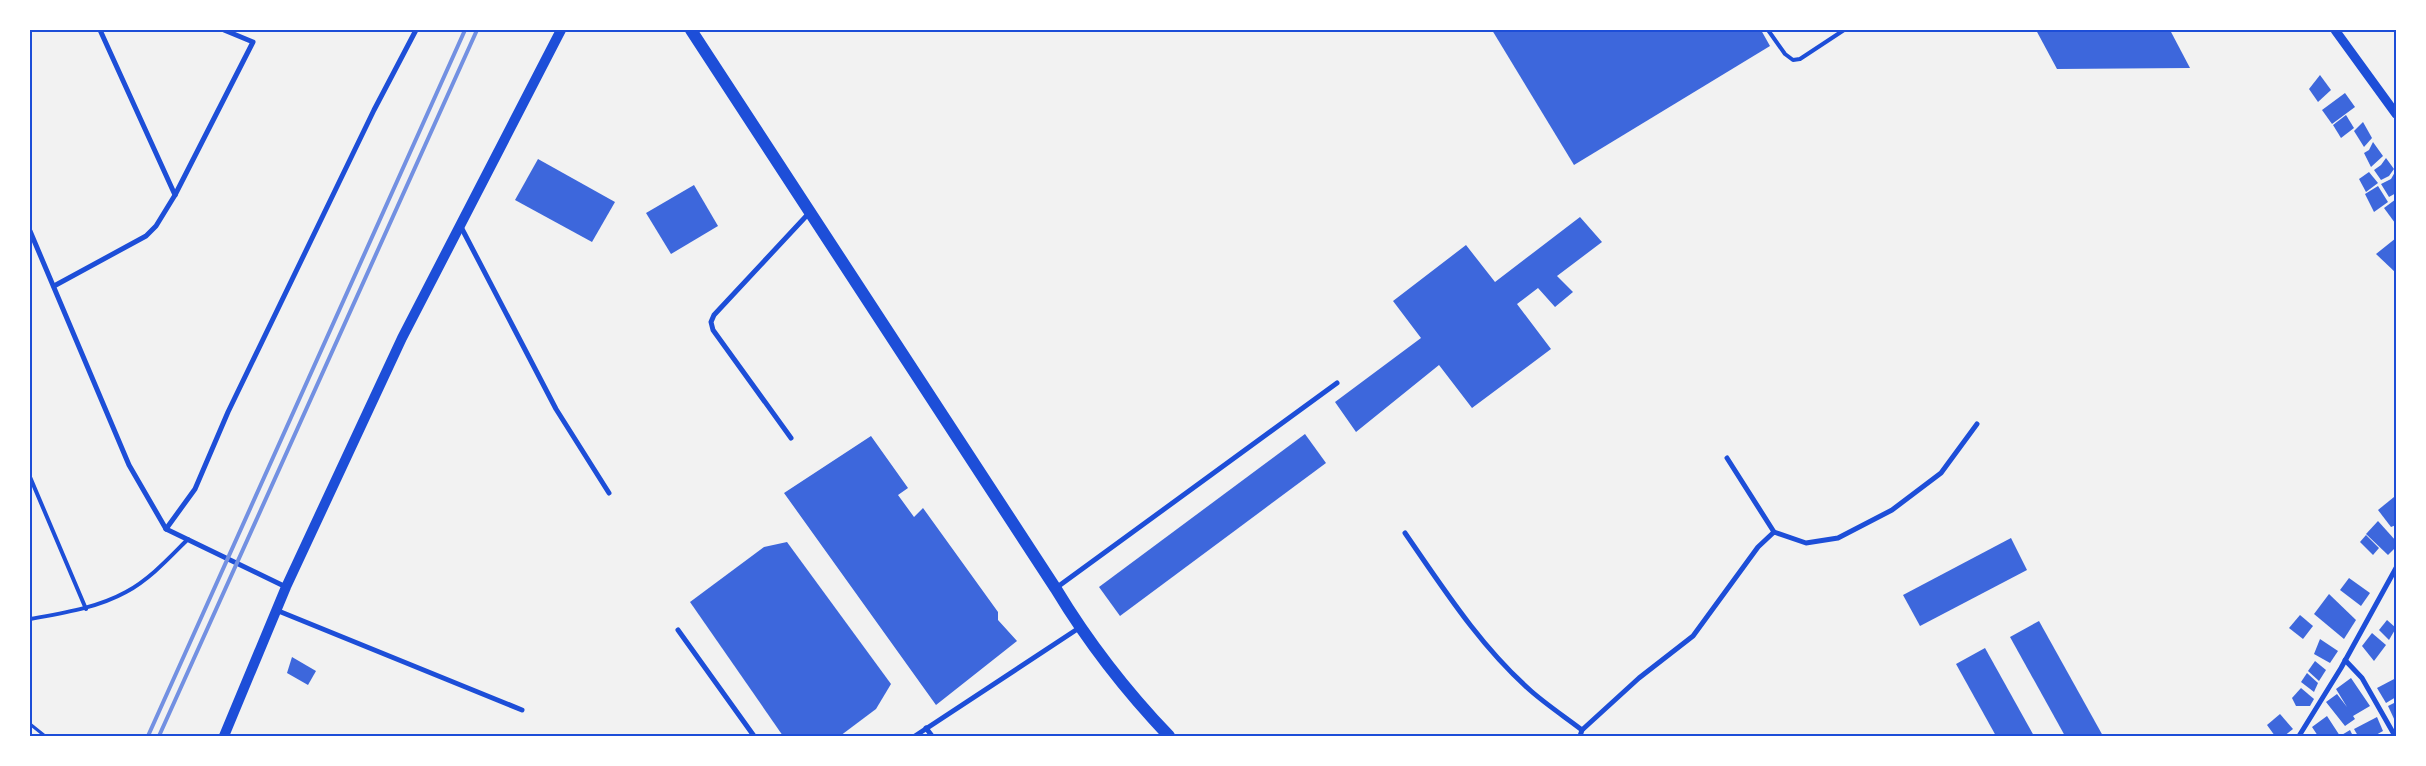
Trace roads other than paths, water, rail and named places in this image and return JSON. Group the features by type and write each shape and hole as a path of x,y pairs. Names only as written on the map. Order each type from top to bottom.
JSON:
{"main road":[{"path":"224,736 286,587 402,338 561,30"},
{"path":"691,30 1056,589 1079,628 1136,702 1169,736"}],"street":[{"path":"100,30 175,196"},
{"path":"54,286 146,236 156,226 175,196 253,42 224,30"},
{"path":"166,528 195,489 228,412 374,110 416,30"},
{"path":"2336,30 2396,114"},
{"path":"792,438 713,330 711,322 714,315 810,212"},
{"path":"460,225 556,409 610,493"},
{"path":"30,231 129,465 166,528 286,587"},
{"path":"1056,589 1337,383"},
{"path":"1727,458 1774,532 1806,543 1838,538 1892,510 1942,473 1977,424"},
{"path":"1580,736 1582,730 1639,678 1693,636 1758,547 1774,532"},
{"path":"1405,533 1464,618 1502,661 1531,691 1582,730"},
{"path":"2299,736 2345,660 2396,568"},
{"path":"276,610 522,710"},
{"path":"915,736 1079,628"},
{"path":"678,630 754,736"},
{"path":"2345,660 2362,678 2395,736"},
{"path":"926,728 932,736"}],"lane":[{"path":"1768,30 1785,54 1793,60 1800,59 1844,30"},
{"path":"30,477 86,609"},
{"path":"30,619 86,609 127,592 158,569 188,539"},
{"path":"30,613 36,618"}],"railway":[{"path":"148,736 465,30"},
{"path":"159,736 477,30"}]}
